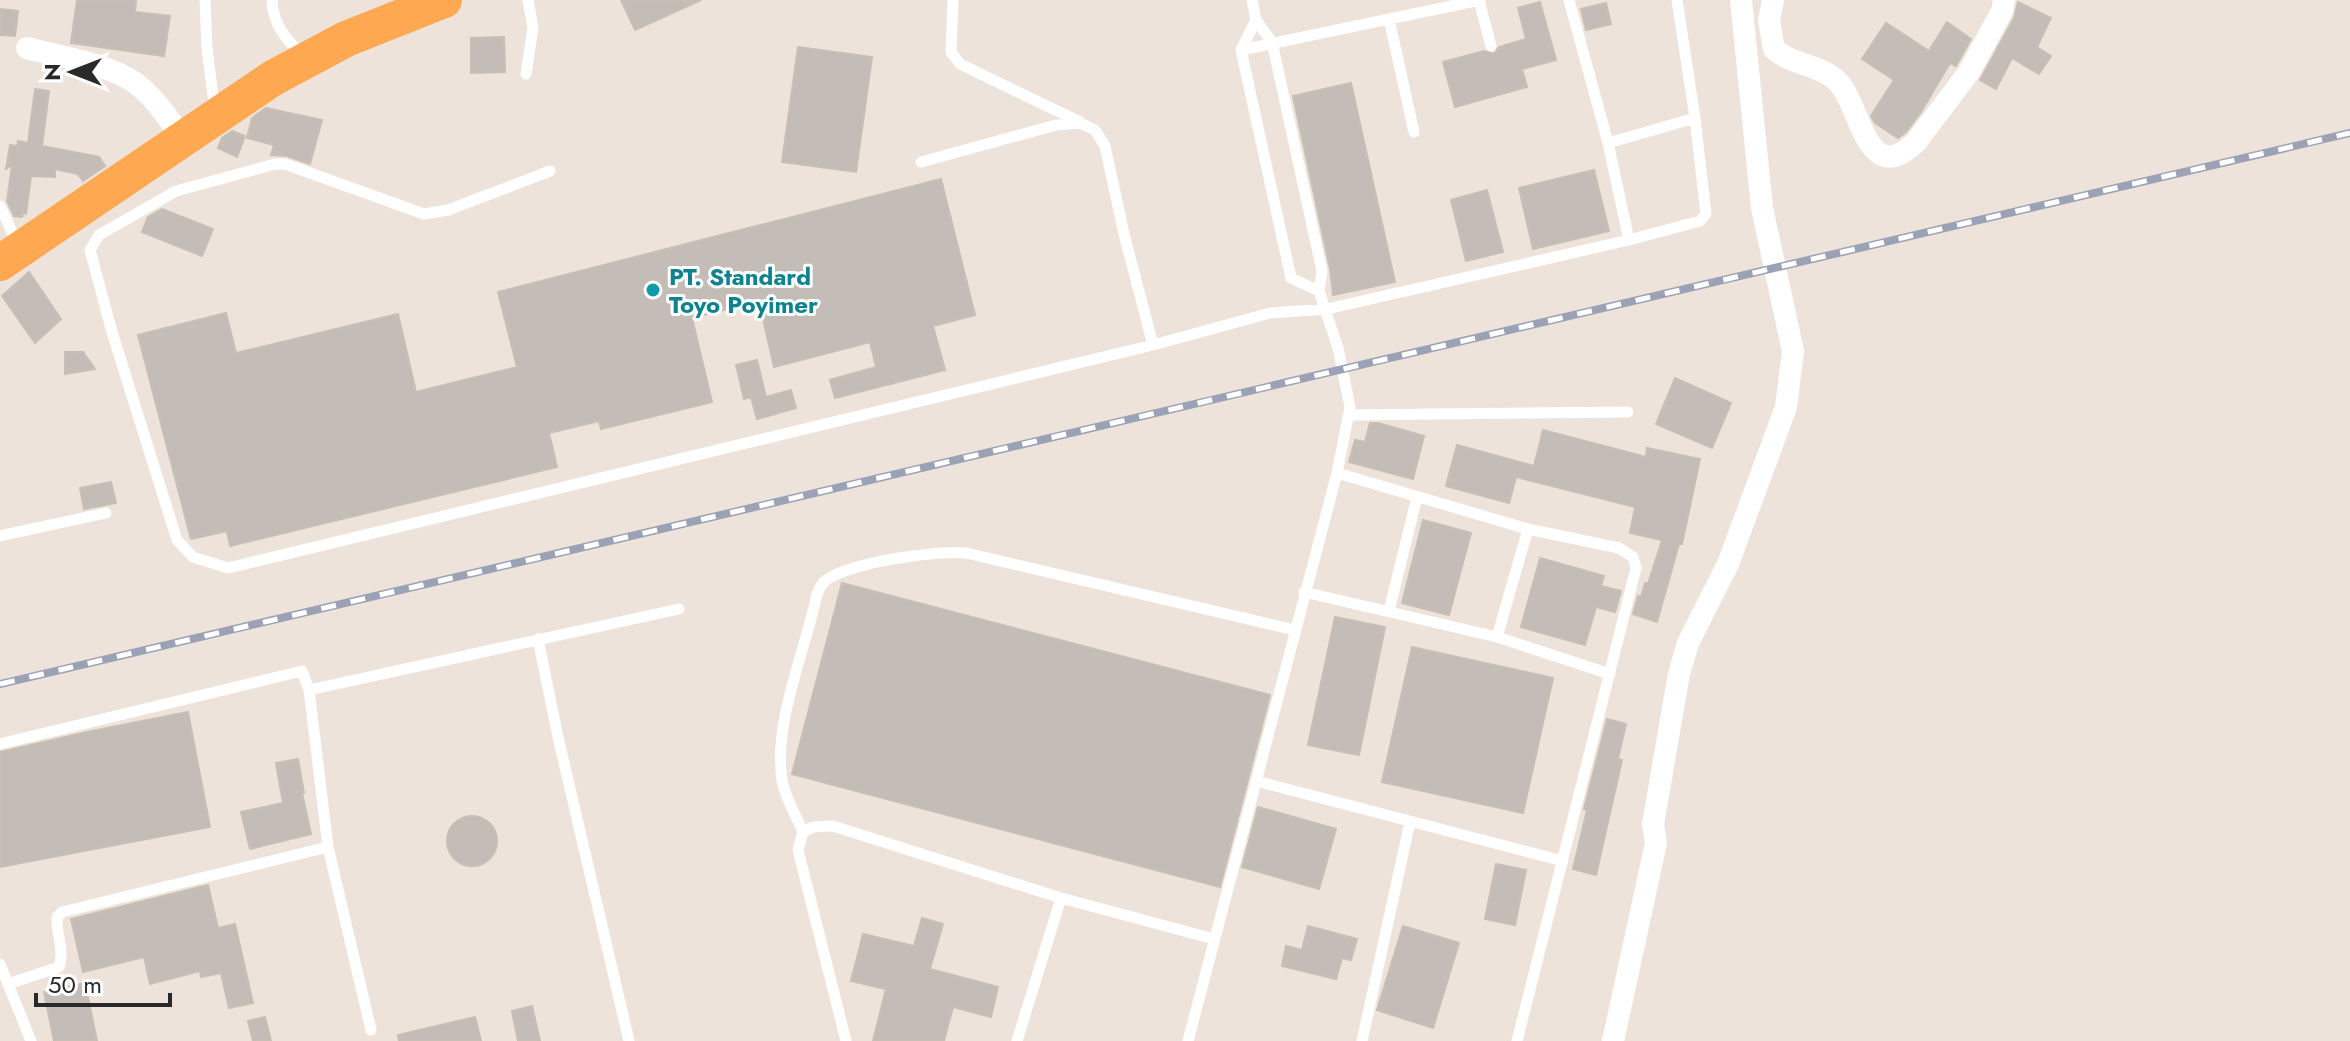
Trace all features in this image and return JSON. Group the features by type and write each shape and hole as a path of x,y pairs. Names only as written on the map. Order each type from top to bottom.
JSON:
{"highway":[{"path":"10,257 215,116 307,59 346,39 444,0"}],"street":[{"path":"1613,1041 1656,843 1653,824 1679,674 1688,643 1728,564 1786,407 1793,351 1762,208 1741,0"},
{"path":"1773,0 1769,20 1774,49 1791,61 1836,79 1847,94 1866,139 1874,150 1884,156 1906,152 1916,142 1969,72 2002,11 2004,0"},
{"path":"27,48 108,70 129,79 147,93 184,139"},
{"path":"1599,1041 1643,839 1653,824"}],"lane":[{"path":"205,0 215,116"},
{"path":"272,0 272,13 281,34 307,59"},
{"path":"526,74 533,28 528,0"},
{"path":"953,0 951,52 960,64 1095,130 1105,146 1153,345"},
{"path":"1188,1041 1337,473 1349,415 1349,392 1327,309 1319,291 1322,271 1272,42 1256,20 1252,0"},
{"path":"1241,50 1480,0 1491,46"},
{"path":"1569,0 1608,143 1629,240"},
{"path":"550,171 448,210 424,214 285,164 275,164 176,191 99,235 90,250 112,332 177,540 193,557 228,568 1153,345 1270,313 1327,309 1700,221 1706,214 1677,0"},
{"path":"1389,19 1414,132"},
{"path":"1256,20 1241,50 1291,278 1319,291"},
{"path":"1608,143 1695,118"},
{"path":"921,162 1007,137 1056,125 1080,123"},
{"path":"0,206 10,257"},
{"path":"1349,415 1628,412"},
{"path":"1337,473 1528,529 1619,548 1633,557 1636,568 1517,1041"},
{"path":"1389,611 1417,497"},
{"path":"0,536 106,513"},
{"path":"1497,637 1528,529"},
{"path":"803,832 783,785 779,756 782,730 817,594 823,583 836,574 933,552 966,553 1295,630"},
{"path":"1304,592 1497,637 1610,674"},
{"path":"309,690 679,609"},
{"path":"538,639 629,1041"},
{"path":"0,744 302,671 309,690 328,847 371,1030"},
{"path":"1256,781 1563,861"},
{"path":"1362,1041 1410,822"},
{"path":"846,1041 798,850 803,832 813,827 833,826 1061,898 1214,939"},
{"path":"8,984 59,967 62,959 56,926 57,917 62,912 328,847"},
{"path":"1017,1041 1061,898"},
{"path":"0,964 31,1041"}],"building":[{"path":"77,0 136,0 135,12 170,16 164,56 71,43"},
{"path":"621,0 701,0 635,30"},
{"path":"1540,2 1556,60 1522,69 1527,87 1455,107 1443,62 1484,51 1494,54 1499,47 1526,39 1518,8"},
{"path":"2018,2 2051,18 2037,47 2051,56 2039,74 2012,58 1996,89 1980,80 2014,18"},
{"path":"1606,3 1611,24 1586,30 1581,9"},
{"path":"0,9 18,11 15,36 0,35"},
{"path":"1947,22 1971,39 1956,66 1950,63 1921,112 1898,138 1875,123 1871,116 1894,80 1862,59 1886,23 1929,51"},
{"path":"504,37 505,72 471,73 471,38"},
{"path":"798,47 872,57 856,172 782,162"},
{"path":"1351,83 1395,282 1333,295 1293,96"},
{"path":"35,89 49,91 42,146 99,157 105,166 83,181 78,174 55,169 55,177 31,176 26,214 14,216 7,201 12,165 6,169 10,145 17,146 18,141 28,143"},
{"path":"266,108 322,120 310,164 287,156 271,155 274,145 247,138 252,118"},
{"path":"232,131 245,136 237,157 218,148 222,138"},
{"path":"1594,170 1609,231 1533,249 1519,188"},
{"path":"941,179 975,315 933,326 945,370 835,398 830,380 876,367 870,342 774,367 759,301 692,318 712,402 601,429 599,421 549,433 557,467 230,546 227,531 191,539 138,335 226,313 236,353 398,314 416,392 517,367 498,292"},
{"path":"1487,190 1503,252 1466,261 1451,200"},
{"path":"162,209 213,229 202,256 142,232 148,217"},
{"path":"29,272 61,319 35,343 2,296"},
{"path":"65,352 83,352 95,369 65,374"},
{"path":"757,360 766,397 791,390 796,408 757,419 751,397 744,399 736,365"},
{"path":"1675,378 1731,403 1712,448 1656,424"},
{"path":"1370,423 1424,436 1413,479 1349,462 1355,440 1365,442"},
{"path":"1543,430 1646,457 1647,448 1700,459 1682,544 1679,544 1657,622 1633,614 1638,596 1641,597 1645,583 1648,584 1662,540 1630,533 1635,507 1516,477 1509,503 1446,486 1457,445 1534,466"},
{"path":"111,482 116,503 84,509 80,488"},
{"path":"1423,520 1471,533 1449,615 1402,603"},
{"path":"1540,558 1604,576 1601,586 1621,591 1615,612 1596,607 1585,645 1521,627"},
{"path":"842,583 1270,695 1220,887 792,774"},
{"path":"1335,617 1385,627 1359,755 1308,745"},
{"path":"1412,647 1553,678 1523,813 1382,782"},
{"path":"188,712 210,827 0,867 0,752"},
{"path":"1607,719 1626,724 1618,759 1622,760 1596,875 1573,869 1587,810 1584,809"},
{"path":"298,759 311,834 250,849 241,812 283,803 276,763"},
{"path":"1258,807 1336,829 1319,889 1242,867"},
{"path":"472,816 490,823 497,841 490,859 472,866 454,859 447,841 454,823"},
{"path":"1496,864 1526,870 1515,925 1485,919"},
{"path":"208,885 218,928 235,924 253,1003 229,1008 221,973 201,977 200,971 150,984 144,957 83,972 71,919"},
{"path":"922,918 943,924 930,969 998,987 991,1017 953,1007 944,1041 873,1041 886,989 851,981 863,934 914,946"},
{"path":"1308,926 1357,939 1351,960 1342,958 1336,979 1282,966 1286,946 1302,950"},
{"path":"1403,926 1459,943 1433,1028 1377,1010"},
{"path":"85,983 97,1041 54,1041 44,992"},
{"path":"532,1006 540,1041 518,1041 512,1011"},
{"path":"265,1017 271,1041 253,1041 248,1021"},
{"path":"475,1017 481,1041 399,1041 398,1035"}],"railway":[{"path":"0,684 2350,133"}],"place":[{"name":"PT. Standard Toyo Poyimer","path":"653,290"}]}
